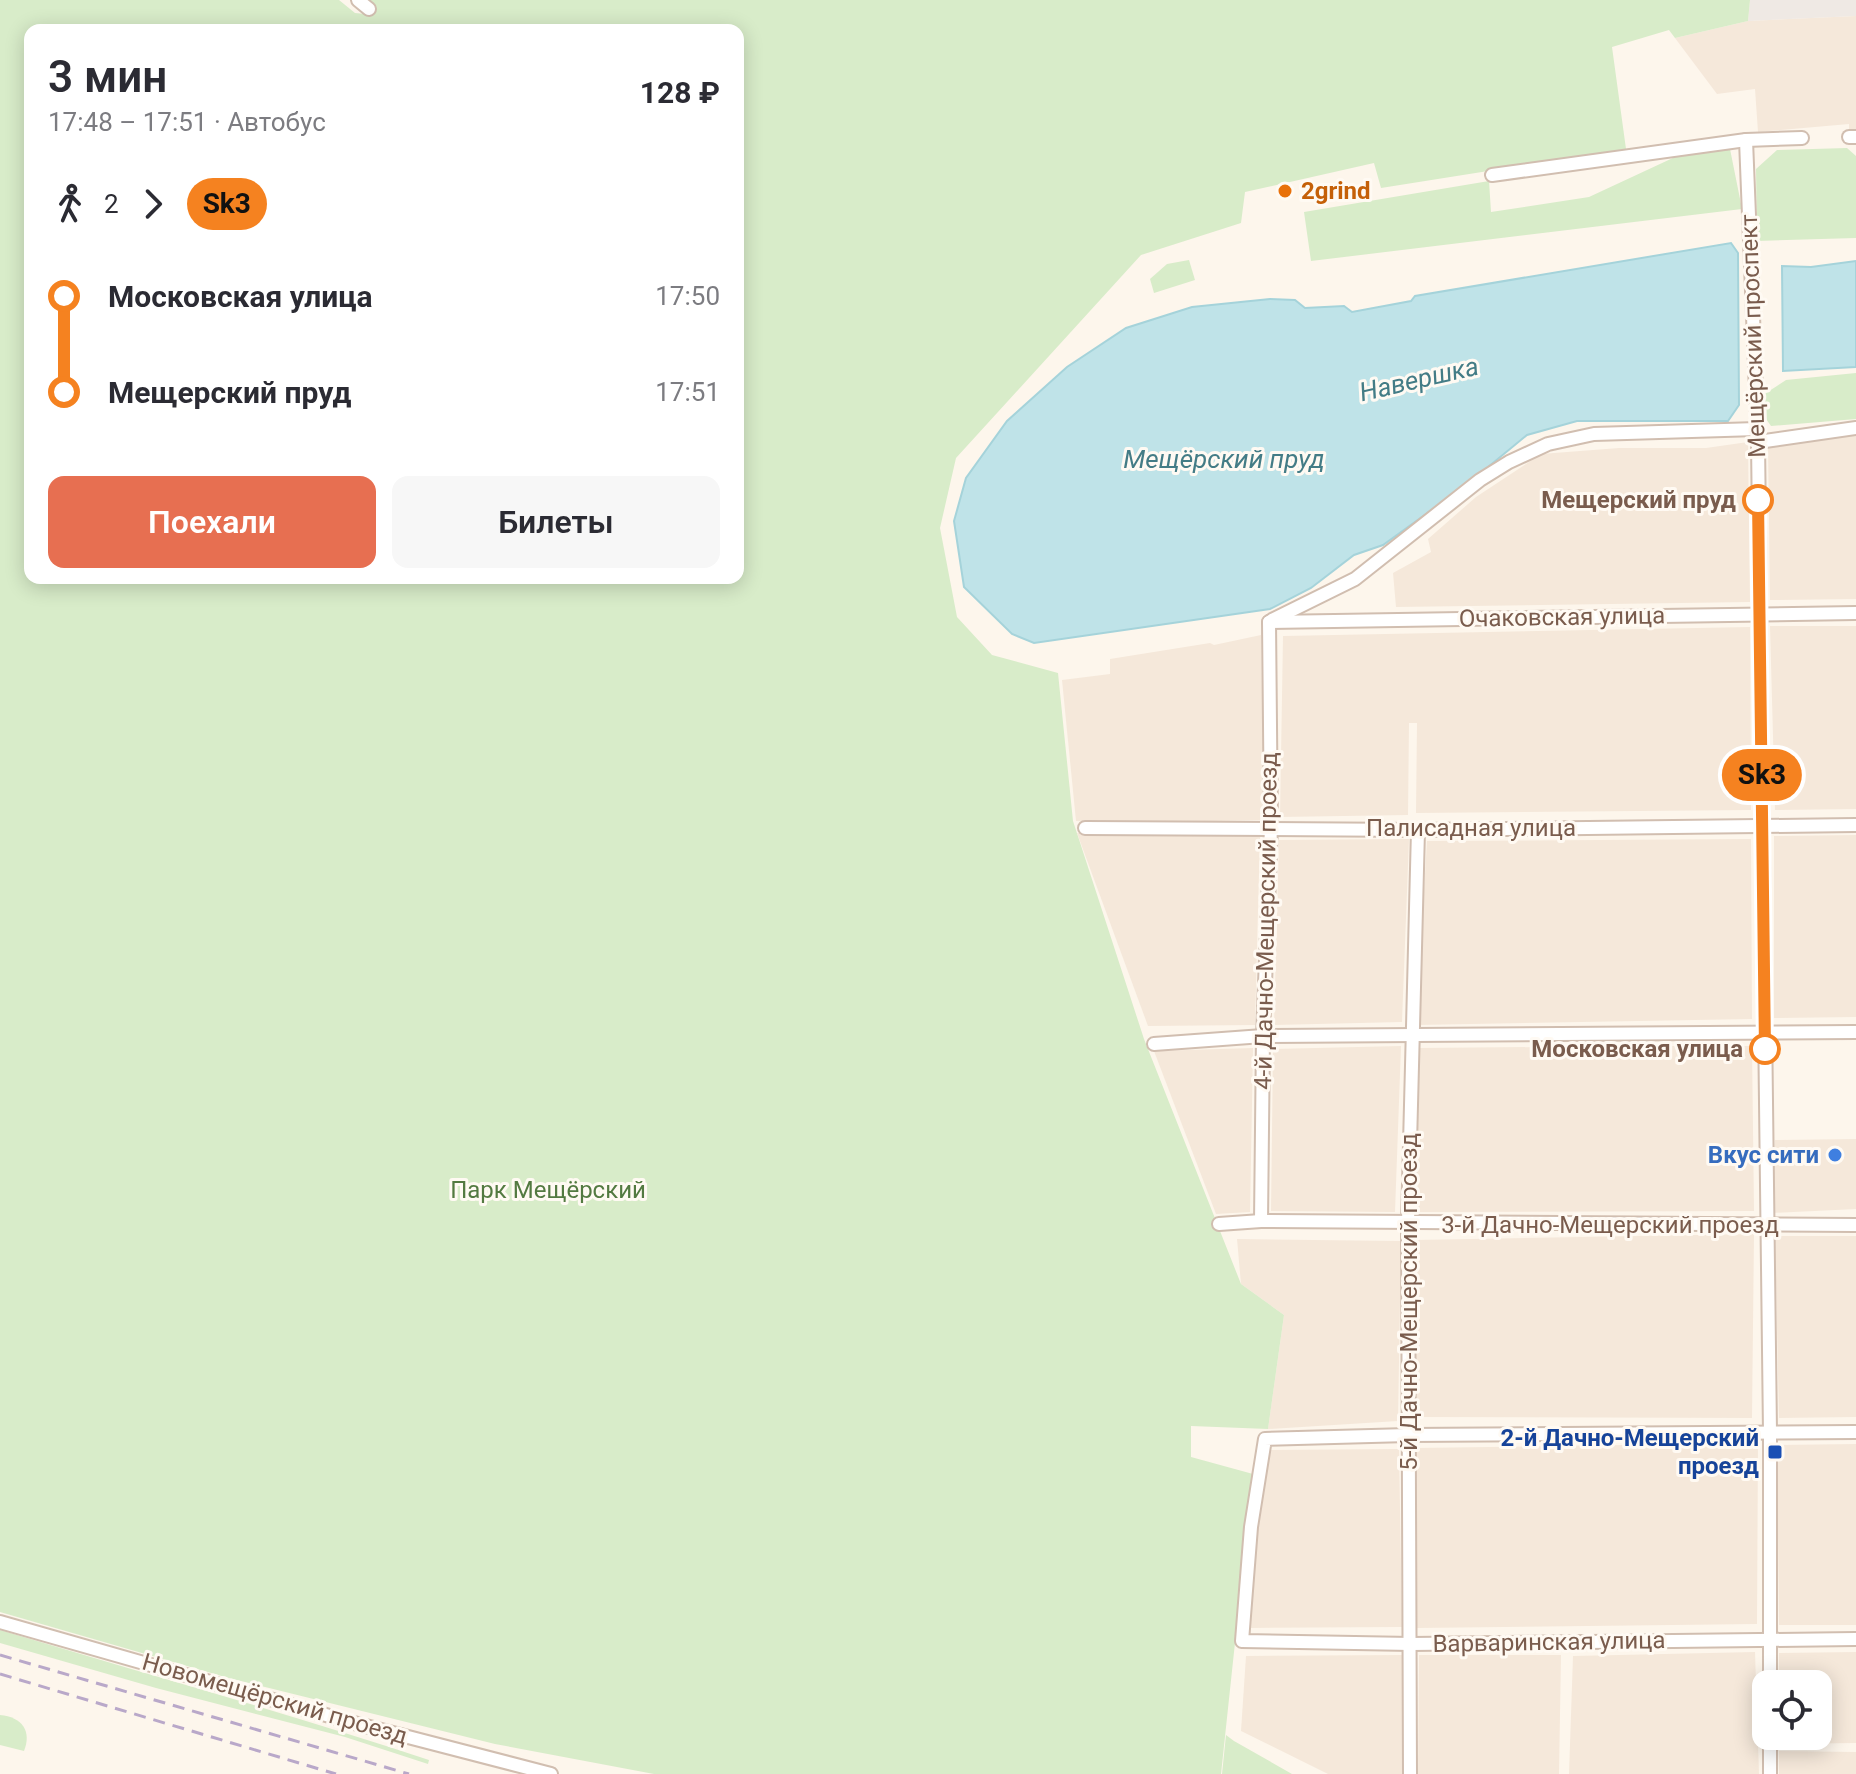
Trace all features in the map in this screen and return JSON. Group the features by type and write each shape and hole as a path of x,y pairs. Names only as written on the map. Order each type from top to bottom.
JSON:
{"street":[{"path":"358,0 369,9"},
{"path":"1492,175 1746,140 1802,138"},
{"name":"Мещёрский проспект","path":"1746,140 1758,436 1770,1670"},
{"path":"1269,622 1355,579 1480,480 1548,444 1594,434 1758,436 1856,428"},
{"name":"Очаковская улица","path":"1269,622 1856,613"},
{"name":"4-й Дачно-Мещерский проезд","path":"1261,1221 1263,1036 1271,827 1269,622"},
{"name":"Палисадная улица","path":"1085,828 1418,830 1856,825"},
{"name":"5-й Дачно-Мещерский проезд","path":"1410,1774 1408,1223 1418,830"},
{"path":"1154,1044 1263,1036 1856,1032"},
{"name":"3-й Дачно-Мещерский проезд","path":"1219,1224 1261,1221 1856,1225"},
{"path":"1408,1435 1856,1432"},
{"name":"Варваринская улица","path":"1408,1435 1265,1439 1251,1527 1242,1641 1411,1644 1856,1639"},
{"name":"Новомещёрский проезд","path":"0,1622 354,1723 551,1774"},
{"path":"1770,1750 1770,1774"}],"shaded area":[{"path":"1750,0 1856,0 1856,16 1748,21"},
{"path":"1856,16 1856,130 1849,130 1849,124 1758,132 1755,89 1717,94 1675,38 1748,21"},
{"path":"1856,431 1856,599 1770,600 1768,445"},
{"path":"1748,442 1750,602 1396,607 1393,573 1431,552 1428,539 1476,497 1541,454 1619,448 1706,448"},
{"path":"1770,626 1856,626 1856,809 1775,810"},
{"path":"1750,627 1751,810 1416,813 1417,723 1409,723 1408,815 1280,817 1283,636"},
{"path":"1261,635 1262,695 1265,701 1262,820 1076,821 1062,680 1110,674 1110,659 1210,643 1214,645"},
{"path":"1077,833 1260,835 1255,1025 1148,1026"},
{"path":"1856,835 1856,1017 1774,1018 1774,836"},
{"path":"1409,839 1402,1022 1274,1025 1279,840"},
{"path":"1751,839 1752,1019 1416,1025 1427,841"},
{"path":"1401,1046 1395,1212 1271,1211 1273,1049"},
{"path":"1752,1046 1754,1211 1417,1212 1419,1048"},
{"path":"1253,1048 1250,1212 1216,1214 1154,1051"},
{"path":"1856,1139 1856,1209 1771,1213 1775,1140"},
{"path":"1754,1234 1752,1418 1416,1417 1415,1240"},
{"path":"1775,1236 1856,1236 1856,1417 1779,1418"},
{"path":"1237,1239 1401,1241 1398,1421 1268,1429 1284,1315 1241,1284"},
{"path":"1758,1443 1757,1624 1417,1628 1416,1448"},
{"path":"1856,1444 1856,1625 1779,1625 1777,1445"},
{"path":"1399,1449 1402,1627 1250,1628 1257,1526 1271,1450"},
{"path":"1755,1652 1756,1670 1752,1670 1752,1750 1758,1750 1759,1774 1569,1774 1573,1656"},
{"path":"1856,1652 1856,1743 1832,1743 1832,1670 1779,1670 1779,1653"},
{"path":"1404,1655 1402,1774 1328,1774 1241,1731 1246,1656"},
{"path":"1419,1655 1561,1655 1559,1774 1418,1774"},
{"path":"1779,1751 1856,1752 1856,1774 1779,1774"}],"green space":[{"name":"Парк Мещёрский","path":"0,0 339,0 355,13 365,14 371,0 1750,0 1748,21 1675,38 1669,30 1612,47 1626,149 1381,188 1374,163 1245,192 1241,223 1141,255 956,458 940,528 957,617 992,655 1058,673 1073,821 1144,1039 1241,1284 1284,1315 1268,1429 1191,1426 1191,1457 1253,1474 1221,1774 654,1774 495,1744 225,1677 0,1612"},
{"path":"1847,148 1856,156 1856,238 1757,241 1756,169 1777,150"},
{"path":"1730,149 1742,209 1311,261 1304,212 1489,181 1491,212 1589,197 1675,157"},
{"path":"1189,260 1195,280 1154,293 1150,279 1167,264"},
{"path":"1856,373 1856,419 1771,426 1764,416 1763,395 1786,380"},
{"path":"0,1630 322,1726 429,1760 428,1764 345,1737 156,1688 0,1643"},
{"path":"0,1715 8,1716 23,1726 27,1737 24,1751 0,1745"},
{"path":"1226,1735 1234,1741 1292,1774 1222,1774"}],"water":[{"name":"Мещёрский пруд","path":"1731,243 1738,253 1739,405 1728,421 1577,421 1527,435 1465,486 1383,545 1354,555 1311,588 1270,609 1034,643 1012,634 964,587 954,521 966,478 1007,421 1067,367 1126,328 1192,307 1270,299 1295,300 1305,308 1344,306 1352,312 1411,301 1415,296"},
{"path":"1856,261 1856,367 1783,371 1782,266 1811,267"}],"railway":[{"path":"0,1655 409,1774"},
{"path":"0,1674 336,1774"}],"bus line":[{"name":"Sk3","path":"1758,500 1765,1049"}],"place":[{"name":"2grind","path":"1285,191"},
{"name":"Мещерский пруд","path":"1758,500"},
{"name":"Московская улица","path":"1765,1049"},
{"name":"Вкус сити","path":"1835,1155"},
{"name":"2-й Дачно-Мещерский проезд","path":"1775,1452"}],"water label":[{"name":"Навершка","path":"1419,379"}]}
